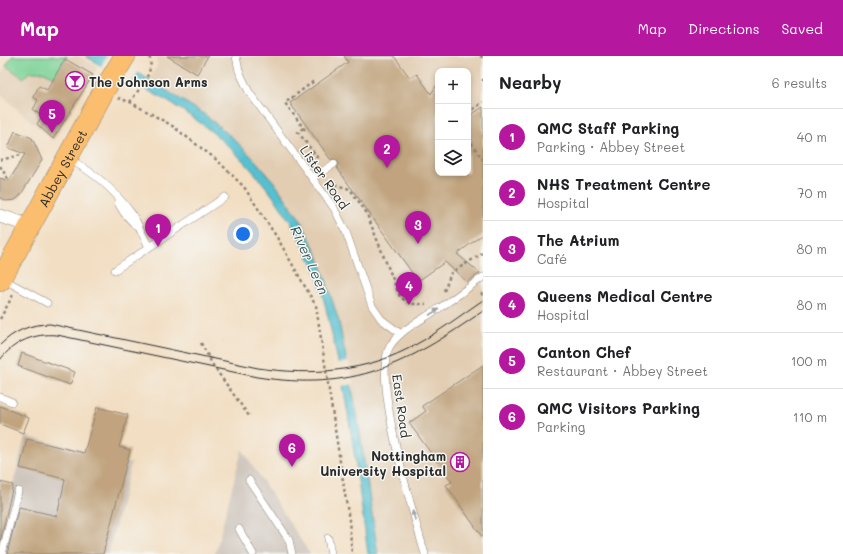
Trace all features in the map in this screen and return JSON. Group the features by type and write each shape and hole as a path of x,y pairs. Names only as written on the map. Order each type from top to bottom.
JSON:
{"main road":[{"name":"Abbey Street","path":"1,280 109,82 126,56"}],"street":[{"path":"0,216 31,226"}],"lane":[{"name":"Lister Road","path":"236,56 239,71 249,92 334,208 346,232 372,306 381,319 401,334"},
{"path":"68,159 88,170 112,191 124,213 138,228 149,247"},
{"path":"312,178 334,164"},
{"path":"115,270 225,197"},
{"name":"East Road","path":"425,554 398,457 384,360 390,346 401,334 483,277"},
{"path":"1,280 47,303"},
{"path":"0,397 12,402"},
{"path":"249,480 289,540 292,554"},
{"path":"2,554 18,491"},
{"path":"239,530 253,554"},
{"path":"328,538 331,554"}],"path":[{"path":"149,56 152,62 149,71 130,102 171,125 191,139 217,160 244,187 278,239 316,306 348,512 352,554"},
{"path":"314,81 284,103 304,129 298,132 317,157 312,178 350,189 366,212 400,297 411,304 425,304 432,301"},
{"path":"471,111 483,102"},
{"path":"469,140 483,160"},
{"path":"0,160 21,155"},
{"path":"0,166 8,179"},
{"path":"443,293 451,273 483,253"},
{"path":"201,343 214,367 249,416"}],"shaded area":[{"path":"12,56 78,56 98,67 54,141 0,94 0,75"},
{"path":"156,56 483,56 483,554 378,554 352,382 339,322 319,258 274,182 254,159 234,139 204,114 149,79 158,65"},
{"path":"25,436 131,463 108,554 0,554 0,538"},
{"path":"242,449 310,554 215,554"}],"green space":[{"path":"12,56 67,56 55,77 44,72 29,72 24,78 6,66"}],"water":[{"name":"River Leen","path":"85,56 111,56 204,114 234,139 254,159 274,182 300,219 319,258 339,322 357,414 378,554 368,554 349,419 324,300 317,276 296,232 269,191 236,154 218,137 185,112"}],"pier":[{"path":"107,56 114,56 139,71 131,83 100,68"},
{"path":"349,362 354,384 342,386 337,363"}],"building":[{"path":"167,56 208,56 197,74"},
{"path":"344,56 394,56 410,78 417,74 431,94 435,88 435,176 471,176 471,115 483,107 483,234 457,254 480,273 467,282 445,262 418,281 337,168 339,164 338,161 334,159 331,160 290,103 348,62"},
{"path":"65,59 93,75 53,139 37,124 42,116 33,110 38,100 33,97 39,86 47,90"},
{"path":"15,131 32,138 42,160 20,196 15,200 6,201 0,198 0,178 9,181 25,154 8,148"},
{"path":"22,353 75,372 70,385 18,366"},
{"name":"Nottingham University Hospital","path":"483,365 483,538 446,485 452,482 409,423 426,411 422,406"},
{"path":"0,406 29,418 23,433 0,424"},
{"path":"97,407 128,415 119,447 130,450 103,554 7,554 19,507 57,516 64,485 65,479 20,468 27,439 84,453"},
{"path":"0,482 13,485 0,542"}],"tram line":[{"path":"0,345 5,340 23,329 36,325 50,324 258,368 299,372 339,370 378,361 397,354 433,335 483,300"},
{"path":"0,360 18,343 41,335 57,335 257,377 291,381 322,381 351,377 378,370 403,360 429,346 483,311"}],"place":[{"name":"The Johnson Arms","path":"75,81"},
{"name":"Canton Chef","path":"52,133"},
{"name":"NHS Treatment Centre","path":"387,168"},
{"name":"The Atrium","path":"418,244"},
{"name":"QMC Staff Parking","path":"158,247"},
{"name":"Queens Medical Centre","path":"409,305"},
{"name":"Nottingham University Hospital","path":"460,462"},
{"name":"QMC Visitors Parking","path":"292,467"}]}
